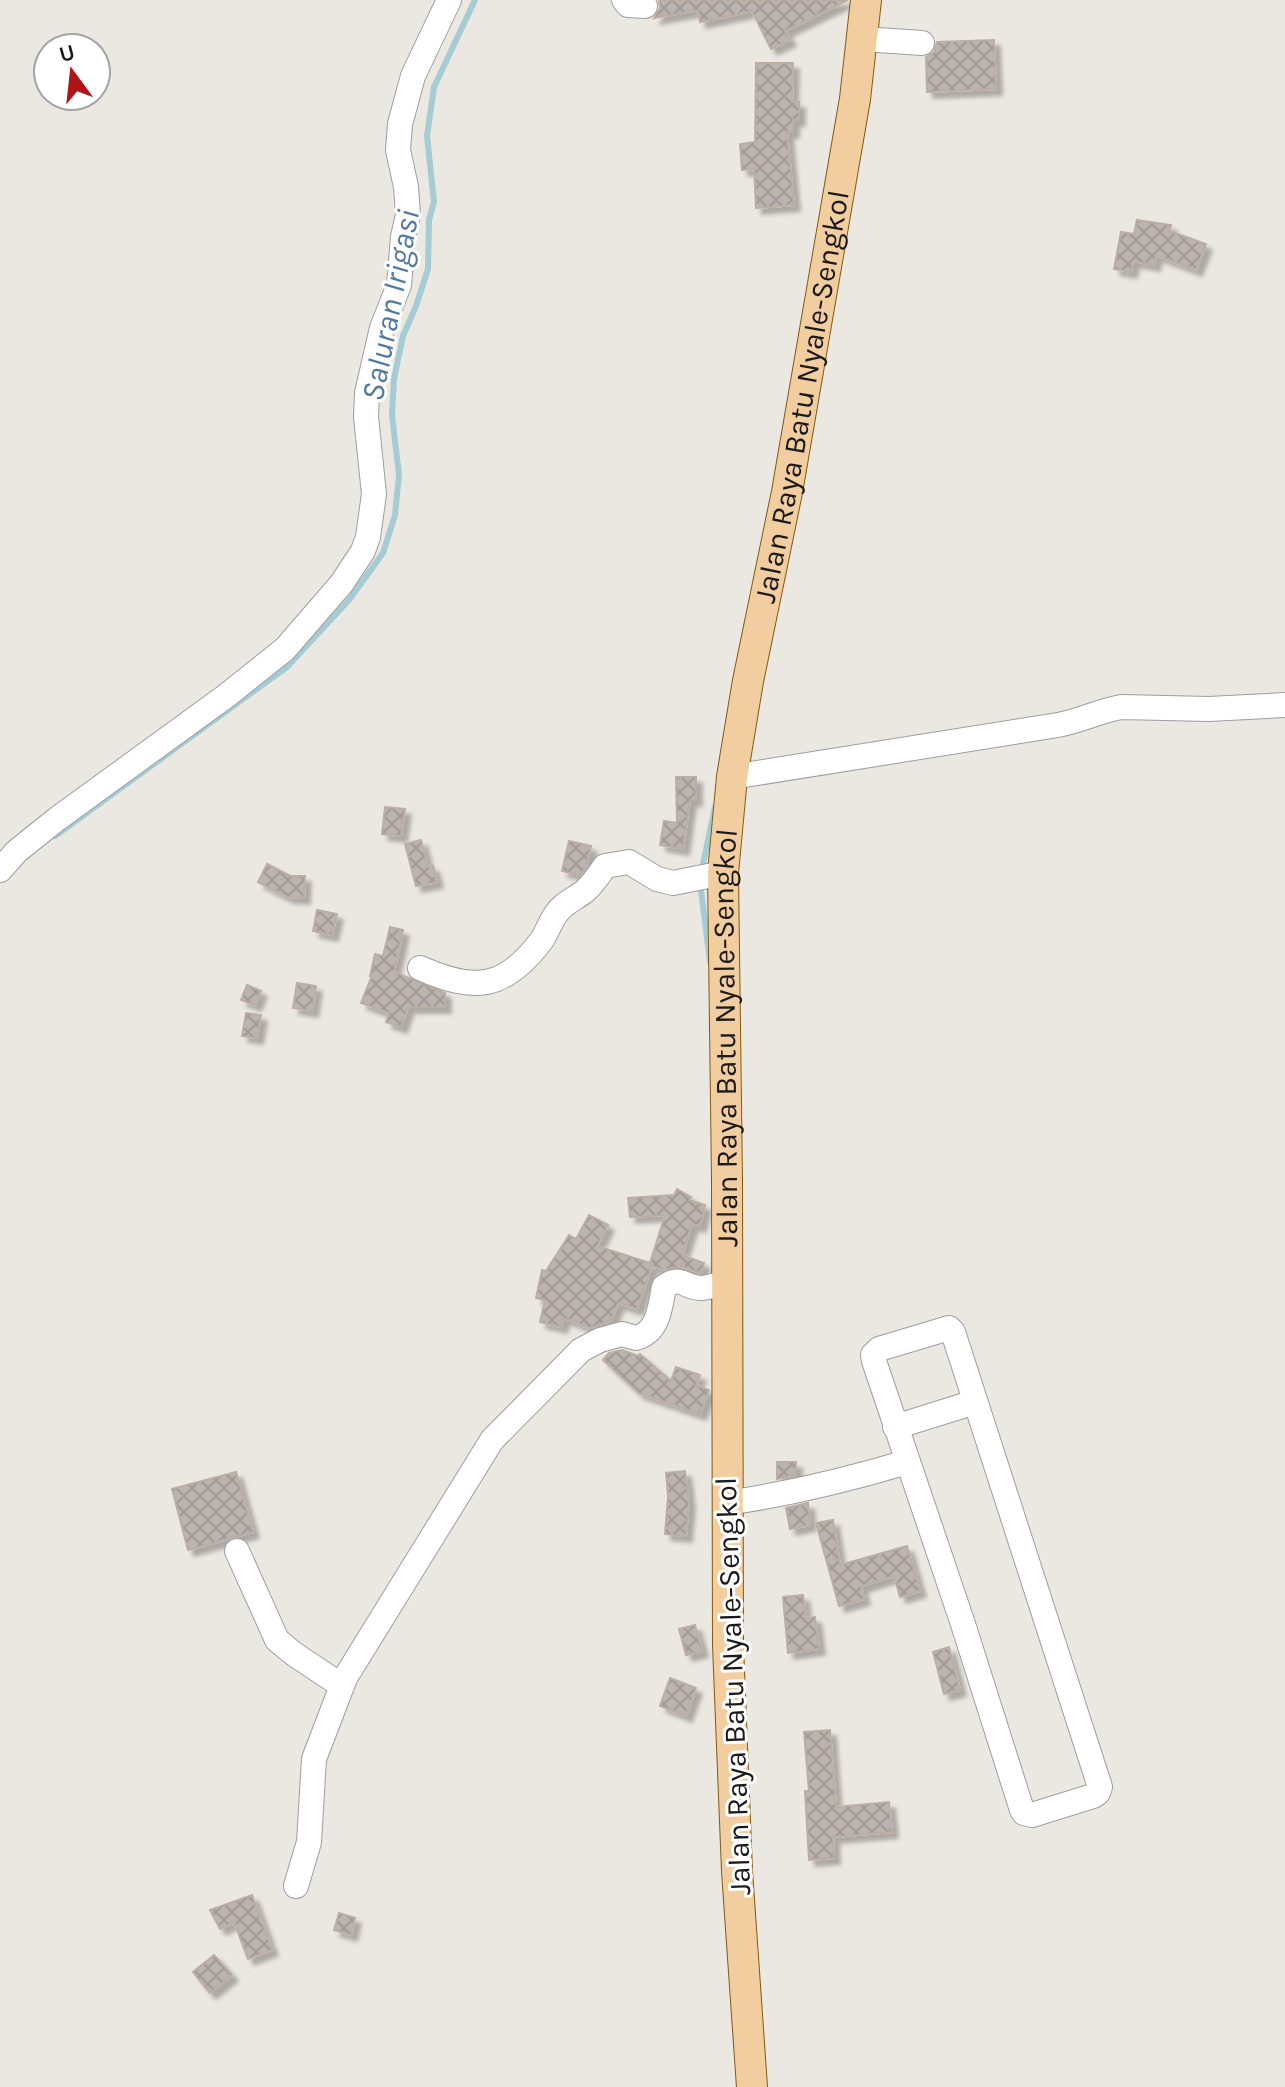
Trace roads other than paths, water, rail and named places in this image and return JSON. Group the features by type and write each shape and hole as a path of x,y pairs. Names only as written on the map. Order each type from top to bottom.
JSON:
{"main road":[{"name":"Jalan Raya Batu Nyale-Sengkol","path":"752,2087 737,1871 728,1645 723,873 732,777 748,681 787,492 863,39 866,0"}],"street":[{"path":"0,870 17,851 57,819 226,696 285,649 342,583 363,551 374,494 366,417 367,393 382,328 396,296 408,215 398,150 400,124 413,76 449,0"},
{"path":"863,39 922,43"},
{"path":"732,777 1071,723 1121,707 1209,709 1285,705"},
{"path":"420,968 457,981 478,982 495,980 515,971 543,939 556,913 593,883 605,866 629,862 657,879 673,883 723,873"},
{"path":"296,1886 309,1842 314,1759 342,1686 492,1440 581,1350 611,1336 622,1334 636,1338 651,1331 657,1320 664,1287 673,1281 702,1288 727,1282"},
{"path":"949,1328 953,1332 975,1402 1098,1780 1098,1793 1093,1796 1032,1815 1022,1810 873,1355 884,1347 949,1328"},
{"path":"895,1427 975,1402"},
{"path":"727,1503 846,1481 907,1462"},
{"path":"237,1551 277,1640 342,1686"}],"waterway":[{"name":"Saluran Irigasi","path":"55,836 287,667 349,600 383,553 395,515 399,475 392,415 394,379 403,336 428,269 429,220 434,202 427,136 434,87 475,0"},
{"path":"703,864 715,807"},
{"path":"701,890 710,962"}]}
